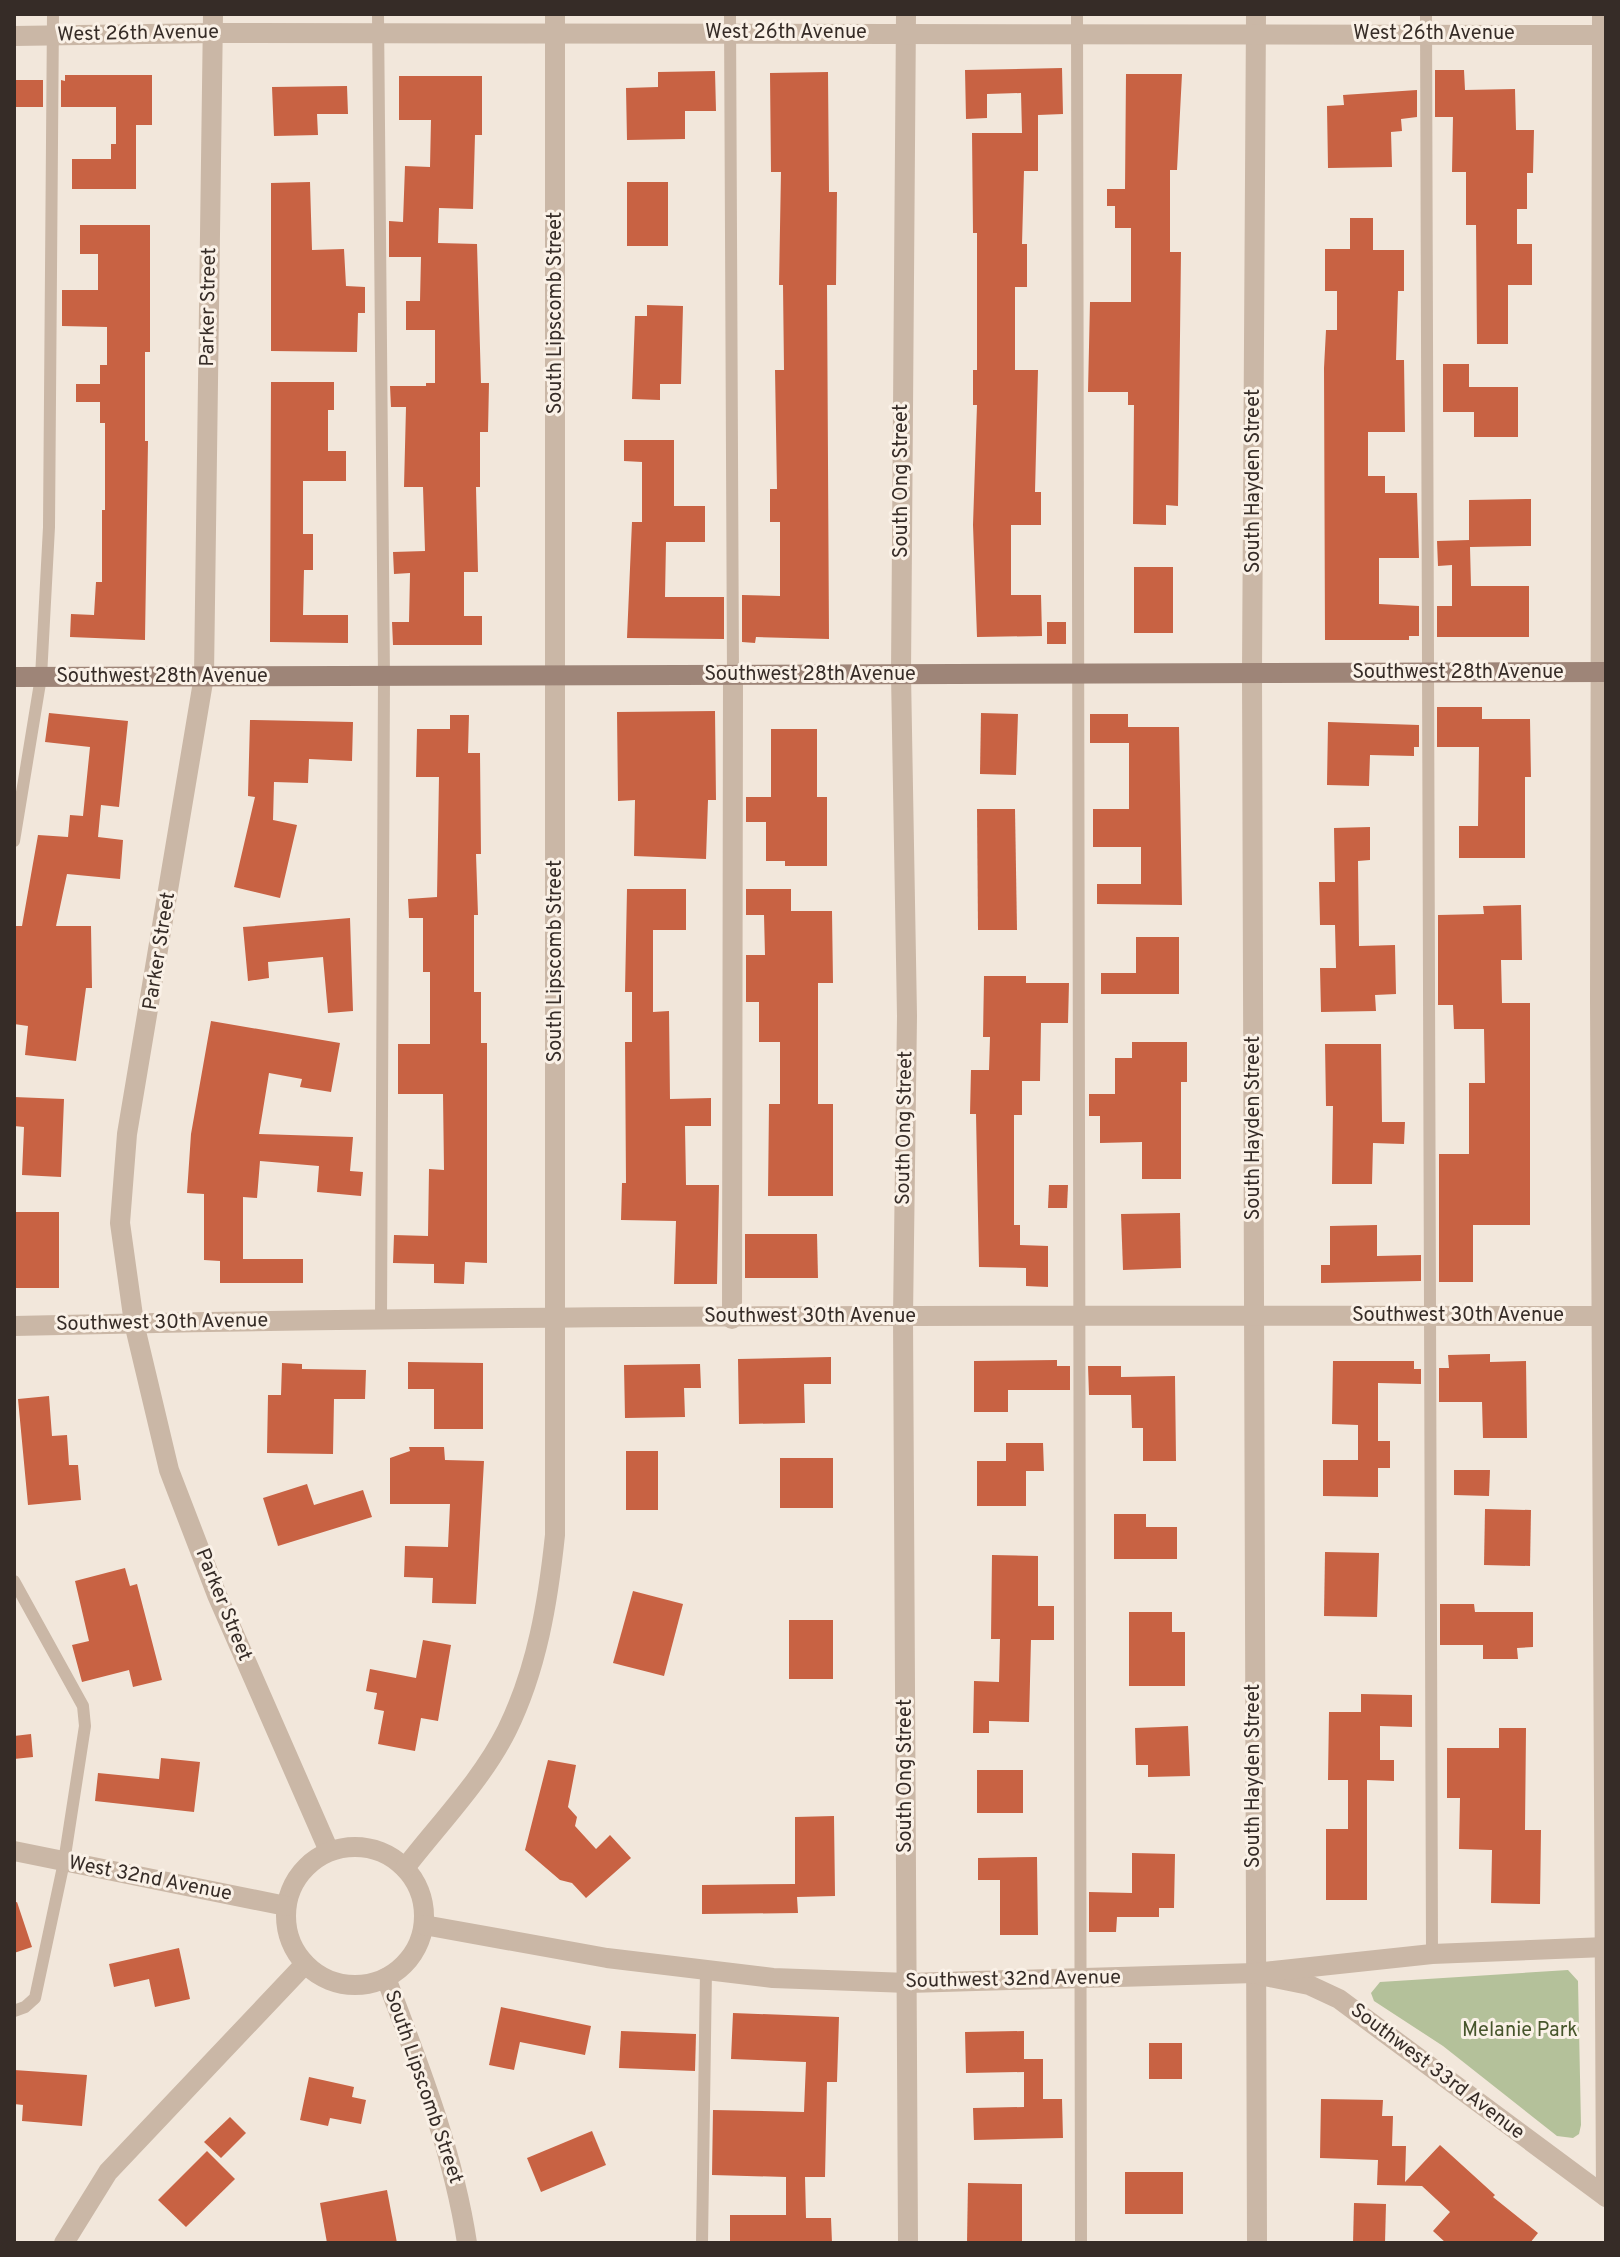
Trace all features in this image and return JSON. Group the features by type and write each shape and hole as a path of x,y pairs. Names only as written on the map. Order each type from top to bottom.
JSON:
{"main road":[{"name":"Southwest 28th Avenue","path":"14,677 1604,672"}],"street":[{"name":"South Lipscomb Street","path":"405,1868 465,1792 506,1731 530,1670 548,1607 555,1535 555,14"},
{"name":"West 26th Avenue","path":"14,36 213,23 377,24 555,35 730,24 1426,24 1603,28"},
{"name":"Parker Street","path":"213,23 204,676 122,1173 120,1223 134,1323 169,1470 217,1595 329,1851"},
{"name":"South Ong Street","path":"906,23 901,674 907,1016 903,1317 908,2243"},
{"name":"South Hayden Street","path":"1256,24 1252,672 1257,2243"},
{"path":"1603,28 1606,2197"},
{"path":"732,1319 733,676"},
{"name":"Southwest 30th Avenue","path":"14,1326 557,1315 732,1319 1604,1316"},
{"path":"361,1847 392,1857 405,1868 420,1894 424,1925 412,1955 386,1978 366,1984 344,1984 323,1977 305,1964 289,1937 286,1906 301,1873 329,1851 361,1847"},
{"name":"West 32nd Avenue","path":"14,1851 286,1906"},
{"name":"Southwest 32nd Avenue","path":"424,1925 607,1958 706,1970 773,1978 908,1983 1255,1973 1432,1954 1605,1947"},
{"path":"64,2243 108,2172 305,1964"},
{"name":"Southwest 33rd Avenue","path":"1255,1973 1309,1985 1339,1999 1606,2197"},
{"name":"South Lipscomb Street","path":"386,1978 433,2102 460,2196 467,2243"}],"lane":[{"path":"14,841 41,677 49,527 53,14"},
{"path":"377,24 384,677 381,1319"},
{"path":"730,24 733,676"},
{"path":"1077,24 1081,2243"},
{"path":"1426,24 1432,1954"},
{"path":"14,1581 83,1706 85,1726 64,1862 35,1998 14,2011"},
{"path":"702,2243 706,1970"}],"green space":[{"name":"Melanie Park","path":"1568,1970 1578,1981 1581,2125 1579,2134 1573,2138 1557,2136 1443,2046 1374,2001 1371,1993 1380,1982"}],"building":[{"path":"1062,68 1063,114 1038,115 1038,171 1024,171 1022,244 1027,244 1027,287 1015,287 1015,370 1038,370 1035,492 1041,492 1041,525 1011,525 1011,595 1041,595 1042,636 977,637 973,525 977,405 973,405 973,370 977,370 977,233 973,233 972,133 1022,133 1021,93 987,94 987,118 966,119 965,70"},
{"path":"1435,70 1464,70 1465,90 1515,89 1516,130 1534,130 1533,173 1527,173 1527,209 1517,209 1517,244 1532,244 1532,285 1508,285 1508,344 1477,344 1476,225 1466,225 1466,172 1452,172 1453,117 1435,117"},
{"path":"715,71 716,111 685,111 685,139 627,140 626,88 658,87 658,72"},
{"path":"828,72 829,192 837,192 836,285 827,285 829,639 756,637 755,643 742,642 742,595 780,596 780,522 770,522 770,489 777,489 775,370 784,370 783,285 779,285 781,172 771,172 770,73"},
{"path":"1126,74 1182,74 1177,170 1170,170 1170,252 1181,252 1178,506 1166,505 1166,525 1133,524 1134,405 1128,405 1128,392 1088,392 1090,302 1131,302 1131,228 1115,228 1115,206 1107,206 1107,189 1125,189"},
{"path":"65,75 152,75 152,125 136,125 136,189 72,189 72,159 111,159 111,144 116,144 116,107 61,107 61,80 65,81"},
{"path":"399,76 482,76 482,135 475,135 473,209 439,208 438,243 477,244 481,383 489,383 488,432 480,432 480,487 476,487 478,572 464,572 464,616 482,616 482,645 393,645 392,622 409,622 410,573 394,574 393,552 425,551 423,487 404,487 406,407 391,407 390,386 435,383 435,330 406,330 406,301 420,301 421,257 389,257 389,221 403,222 405,166 430,167 431,120 399,120"},
{"path":"14,80 43,80 43,107 14,107"},
{"path":"347,86 348,114 317,114 318,135 274,136 272,87"},
{"path":"1417,90 1417,117 1401,119 1402,131 1391,132 1392,167 1328,168 1327,106 1344,105 1343,95"},
{"path":"310,182 312,250 344,249 346,286 365,287 365,313 358,313 357,352 271,351 271,183"},
{"path":"627,182 668,182 668,246 627,246"},
{"path":"1350,218 1373,218 1373,250 1404,250 1404,291 1398,291 1396,360 1404,360 1405,432 1368,432 1368,476 1385,476 1385,493 1417,493 1419,558 1379,558 1379,604 1419,606 1419,636 1409,636 1409,640 1325,640 1324,368 1326,330 1337,330 1337,291 1325,291 1325,249 1350,249"},
{"path":"80,225 150,225 150,352 145,352 145,441 148,441 145,640 70,637 71,614 94,615 96,582 102,582 102,510 105,510 105,423 100,423 100,402 76,402 76,384 100,384 100,365 107,365 107,327 62,326 62,290 98,290 98,254 80,254"},
{"path":"647,305 683,306 681,384 660,384 660,400 632,399 635,316 647,316"},
{"path":"1443,364 1469,364 1469,387 1518,387 1518,437 1474,437 1474,412 1443,412"},
{"path":"271,382 334,382 334,410 328,410 328,451 346,451 346,481 303,481 303,534 313,534 313,570 304,570 303,615 348,615 348,643 270,642"},
{"path":"624,440 674,440 674,506 705,506 705,542 666,542 665,597 724,597 724,639 627,638 632,522 642,522 642,462 624,461"},
{"path":"1531,499 1531,546 1470,547 1471,586 1529,586 1529,637 1437,637 1437,606 1452,606 1452,565 1438,566 1437,541 1469,540 1469,500"},
{"path":"1134,567 1173,567 1173,633 1134,633"},
{"path":"1047,622 1066,622 1066,644 1047,644"},
{"path":"1437,707 1482,707 1482,719 1530,719 1531,777 1525,777 1525,858 1459,858 1459,826 1478,826 1479,747 1437,747"},
{"path":"715,711 716,800 708,800 706,859 634,856 635,800 618,801 617,712"},
{"path":"49,713 128,721 119,807 101,805 98,837 123,840 120,879 67,874 56,926 91,926 92,988 86,988 76,1061 25,1055 28,1026 14,1024 14,926 22,926 38,835 68,837 70,815 83,816 90,747 45,742"},
{"path":"981,713 1018,714 1016,775 980,774"},
{"path":"1090,714 1128,714 1128,727 1179,727 1182,905 1097,904 1097,884 1141,884 1141,847 1093,847 1093,809 1129,809 1129,743 1090,743"},
{"path":"450,715 469,715 468,753 480,753 481,854 476,854 478,915 474,915 474,992 481,992 481,1043 487,1043 487,1263 465,1262 464,1284 434,1283 434,1264 393,1263 394,1235 428,1236 429,1169 444,1170 443,1094 398,1094 398,1044 430,1044 430,972 423,972 423,918 409,918 408,899 437,897 439,777 416,777 417,729 450,729"},
{"path":"250,720 353,722 352,761 309,759 308,783 274,782 273,820 297,825 280,898 234,887 255,797 248,796"},
{"path":"1328,722 1419,725 1419,747 1414,747 1414,756 1370,755 1369,786 1327,785"},
{"path":"771,729 817,729 817,797 827,797 827,866 785,866 785,861 766,861 766,822 746,822 746,797 771,797"},
{"path":"977,809 1015,809 1017,930 978,930"},
{"path":"1370,827 1370,860 1358,861 1359,946 1395,945 1396,994 1375,995 1376,1011 1321,1012 1320,968 1336,968 1335,925 1320,925 1319,882 1335,882 1334,828"},
{"path":"627,889 686,889 686,930 653,930 653,1012 669,1011 670,1099 711,1098 711,1126 685,1126 686,1185 719,1185 717,1284 674,1284 676,1221 621,1220 622,1183 626,1183 625,1042 632,1042 632,992 625,992"},
{"path":"746,889 791,889 791,911 832,911 833,983 818,983 818,1104 833,1104 833,1196 768,1196 769,1104 780,1104 780,1042 759,1042 759,1002 746,1002 746,955 765,955 764,915 746,915"},
{"path":"1521,905 1522,960 1501,960 1502,1003 1530,1003 1530,1225 1473,1225 1473,1282 1439,1282 1439,1154 1469,1154 1469,1083 1485,1083 1484,1029 1454,1029 1453,1005 1438,1005 1438,915 1484,914 1483,906"},
{"path":"350,918 353,1011 328,1013 323,957 268,962 269,978 248,981 243,927"},
{"path":"1136,937 1179,937 1179,994 1101,994 1101,973 1136,973"},
{"path":"984,976 1026,976 1026,983 1069,983 1068,1023 1041,1023 1040,1081 1022,1081 1022,1115 1014,1115 1014,1225 1020,1225 1020,1245 1048,1246 1048,1287 1026,1286 1026,1268 979,1267 976,1114 970,1114 971,1070 989,1070 990,1037 983,1037"},
{"path":"211,1021 340,1043 331,1092 300,1087 302,1079 269,1073 259,1134 353,1137 350,1171 363,1172 361,1196 317,1192 319,1166 260,1161 257,1198 243,1197 243,1259 303,1259 303,1283 220,1283 220,1261 204,1260 204,1194 187,1193 191,1134"},
{"path":"1132,1042 1187,1042 1187,1082 1181,1082 1181,1179 1142,1179 1142,1142 1100,1143 1100,1116 1089,1116 1089,1094 1115,1094 1115,1058 1132,1058"},
{"path":"1325,1044 1381,1044 1382,1122 1405,1122 1404,1144 1373,1143 1372,1184 1332,1184 1333,1106 1326,1106"},
{"path":"14,1097 64,1099 61,1177 22,1175 24,1127 14,1126"},
{"path":"1049,1185 1068,1185 1067,1208 1048,1208"},
{"path":"14,1212 59,1212 59,1288 14,1288"},
{"path":"1180,1213 1181,1268 1123,1270 1121,1214"},
{"path":"1377,1225 1377,1256 1421,1255 1421,1281 1321,1283 1321,1265 1330,1265 1330,1226"},
{"path":"745,1234 817,1234 818,1278 745,1278"},
{"path":"1490,1354 1490,1362 1526,1361 1527,1438 1483,1438 1482,1402 1439,1402 1439,1368 1449,1368 1448,1355"},
{"path":"831,1357 831,1384 804,1384 805,1423 739,1424 738,1359"},
{"path":"1057,1360 1057,1366 1070,1366 1070,1390 1008,1390 1008,1412 974,1412 974,1361"},
{"path":"1333,1361 1414,1361 1414,1369 1421,1369 1421,1384 1378,1383 1378,1441 1390,1441 1390,1468 1378,1468 1378,1497 1323,1496 1323,1460 1358,1460 1358,1425 1332,1424"},
{"path":"408,1362 483,1363 483,1429 434,1429 434,1389 408,1389"},
{"path":"282,1363 302,1364 302,1369 366,1370 365,1399 334,1399 333,1454 267,1453 268,1395 281,1395"},
{"path":"700,1364 701,1388 684,1388 685,1417 625,1418 624,1365"},
{"path":"1088,1366 1121,1366 1121,1377 1175,1376 1176,1461 1143,1461 1143,1428 1132,1428 1131,1395 1089,1395"},
{"path":"49,1396 52,1436 67,1435 69,1465 78,1465 81,1500 28,1505 18,1399"},
{"path":"1006,1443 1043,1443 1044,1471 1026,1471 1026,1506 977,1506 977,1461 1006,1461"},
{"path":"409,1447 444,1447 445,1460 484,1461 476,1604 432,1603 433,1578 404,1577 405,1546 448,1547 450,1504 390,1504 390,1458 410,1451"},
{"path":"626,1451 658,1451 658,1510 626,1510"},
{"path":"780,1458 833,1458 833,1508 780,1508"},
{"path":"1454,1470 1490,1470 1489,1496 1454,1495"},
{"path":"307,1484 314,1505 363,1490 372,1517 278,1546 263,1498"},
{"path":"1485,1509 1531,1510 1530,1566 1484,1565"},
{"path":"1114,1514 1146,1514 1146,1527 1177,1527 1177,1559 1114,1559"},
{"path":"1325,1552 1379,1553 1377,1617 1324,1616"},
{"path":"992,1555 1038,1556 1038,1606 1054,1606 1054,1640 1031,1640 1029,1722 989,1721 989,1733 973,1733 974,1681 999,1682 1000,1639 991,1639"},
{"path":"125,1568 130,1586 137,1584 162,1680 133,1687 129,1670 82,1682 72,1645 89,1641 75,1581"},
{"path":"633,1591 683,1604 664,1676 613,1663"},
{"path":"1440,1604 1474,1604 1475,1612 1533,1612 1533,1647 1517,1648 1518,1659 1483,1659 1483,1645 1440,1645"},
{"path":"1129,1612 1172,1612 1172,1632 1185,1632 1185,1686 1129,1686"},
{"path":"789,1620 833,1620 833,1679 789,1679"},
{"path":"423,1640 451,1645 438,1721 421,1718 415,1751 378,1744 384,1711 374,1709 377,1693 366,1691 370,1669 416,1678"},
{"path":"1361,1694 1412,1695 1412,1727 1380,1726 1380,1760 1394,1760 1394,1781 1367,1780 1367,1900 1326,1900 1326,1829 1348,1829 1348,1780 1328,1780 1329,1712 1361,1712"},
{"path":"1188,1726 1190,1776 1148,1777 1148,1765 1136,1765 1135,1728"},
{"path":"1499,1728 1526,1728 1525,1830 1541,1830 1540,1904 1491,1903 1492,1850 1459,1849 1460,1798 1447,1798 1447,1748 1499,1748"},
{"path":"31,1734 33,1757 14,1759 14,1736"},
{"path":"161,1758 200,1762 194,1812 95,1801 98,1773 159,1779"},
{"path":"548,1760 576,1765 568,1807 577,1817 575,1826 596,1849 610,1835 631,1858 586,1898 572,1883 560,1880 525,1850"},
{"path":"977,1770 1023,1770 1023,1813 977,1813"},
{"path":"834,1816 835,1896 797,1897 798,1913 702,1914 702,1885 795,1884 795,1817"},
{"path":"1132,1853 1175,1854 1174,1908 1159,1908 1159,1917 1117,1917 1116,1932 1089,1932 1089,1892 1132,1893"},
{"path":"1037,1857 1038,1935 1000,1935 1000,1880 978,1880 978,1858"},
{"path":"17,1902 32,1947 14,1953 14,1903"},
{"path":"179,1948 190,1999 155,2007 149,1979 114,1987 109,1964"},
{"path":"501,2007 591,2026 585,2055 520,2042 514,2070 489,2065"},
{"path":"733,2013 839,2017 837,2082 827,2082 825,2177 805,2177 806,2218 831,2218 832,2243 730,2243 730,2215 786,2215 786,2177 712,2175 713,2110 804,2112 806,2062 731,2059"},
{"path":"621,2031 696,2034 695,2071 619,2068"},
{"path":"1024,2031 1024,2059 1043,2059 1043,2099 1062,2099 1063,2138 974,2140 973,2108 1024,2107 1024,2072 966,2073 965,2032"},
{"path":"1149,2043 1182,2043 1182,2079 1149,2079"},
{"path":"14,2070 87,2075 82,2126 22,2121 23,2105 14,2104"},
{"path":"309,2077 354,2087 352,2097 366,2100 361,2124 330,2118 328,2126 300,2120"},
{"path":"1321,2099 1383,2100 1382,2116 1393,2116 1392,2146 1406,2146 1405,2182 1440,2145 1495,2195 1493,2197 1538,2233 1530,2243 1446,2243 1433,2231 1450,2212 1422,2186 1377,2185 1378,2160 1320,2158"},
{"path":"230,2117 246,2133 221,2158 204,2142"},
{"path":"592,2131 606,2165 541,2192 527,2158"},
{"path":"207,2151 235,2179 186,2227 158,2200"},
{"path":"1125,2172 1183,2172 1183,2214 1125,2214"},
{"path":"968,2183 1022,2184 1022,2243 967,2243"},
{"path":"387,2190 397,2243 327,2243 320,2203"},
{"path":"1354,2203 1386,2204 1385,2243 1353,2243"}]}
